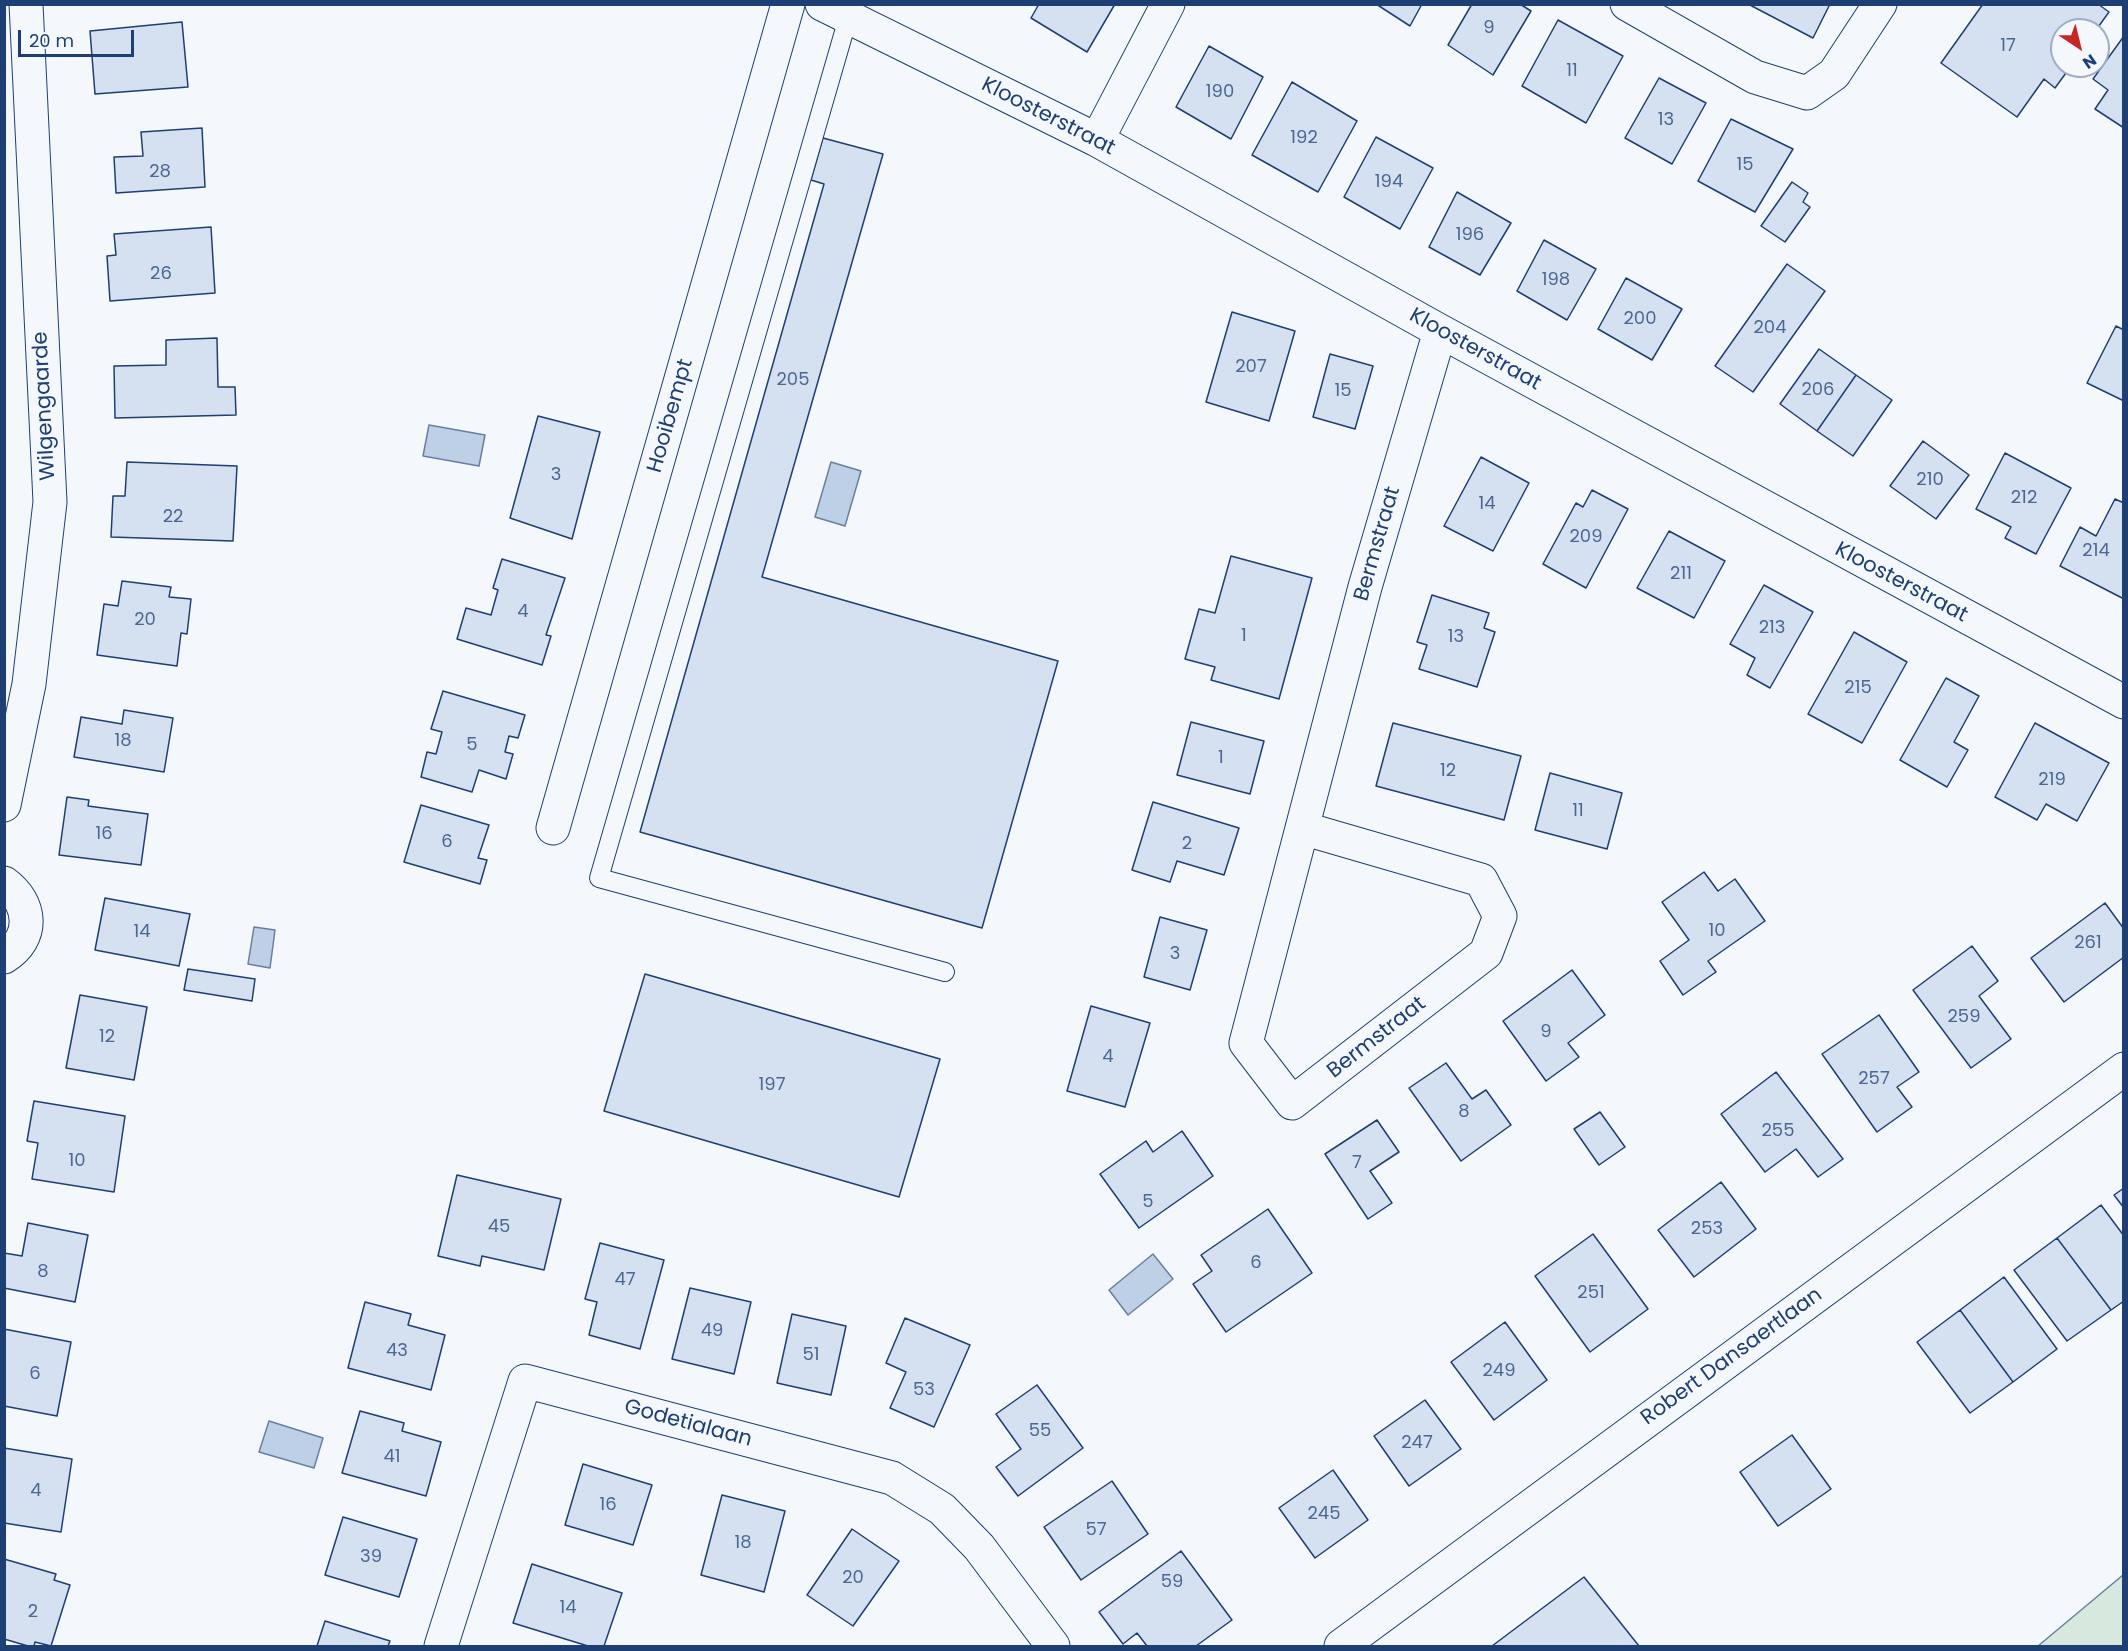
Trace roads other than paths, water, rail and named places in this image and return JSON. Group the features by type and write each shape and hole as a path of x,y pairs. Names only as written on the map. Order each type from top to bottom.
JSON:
{"street":[{"name":"Wilgengaarde","path":"4,805 29,684 50,502 26,4"},
{"name":"Hooibempt","path":"554,828 788,4"},
{"path":"1097,140 1168,4"},
{"path":"1627,4 1755,77 1808,93 1834,74 1880,4"},
{"name":"Kloosterstraat","path":"835,11 1097,140 1440,331 1886,575 2124,702"},
{"name":"Bermstraat","path":"1302,828 1481,880 1500,916 1486,953 1292,1104 1246,1042 1365,587 1440,331"},
{"path":"4,883 14,890 22,901 26,914 26,928 13,952 4,957"},
{"name":"Robert Dansaertlaan","path":"1341,1647 2124,1068"},
{"name":"Godetialaan","path":"441,1647 525,1381 892,1478 942,1509 979,1547 1053,1647"}],"lane":[{"path":"835,11 599,878 945,972"}],"water":[{"path":"429,425 485,435 479,466 423,456"},
{"path":"831,462 861,471 845,526 815,517"},
{"path":"254,927 275,930 270,968 248,964"},
{"path":"1153,1254 1173,1279 1128,1315 1109,1290"},
{"path":"269,1421 323,1438 314,1468 259,1452"}]}
